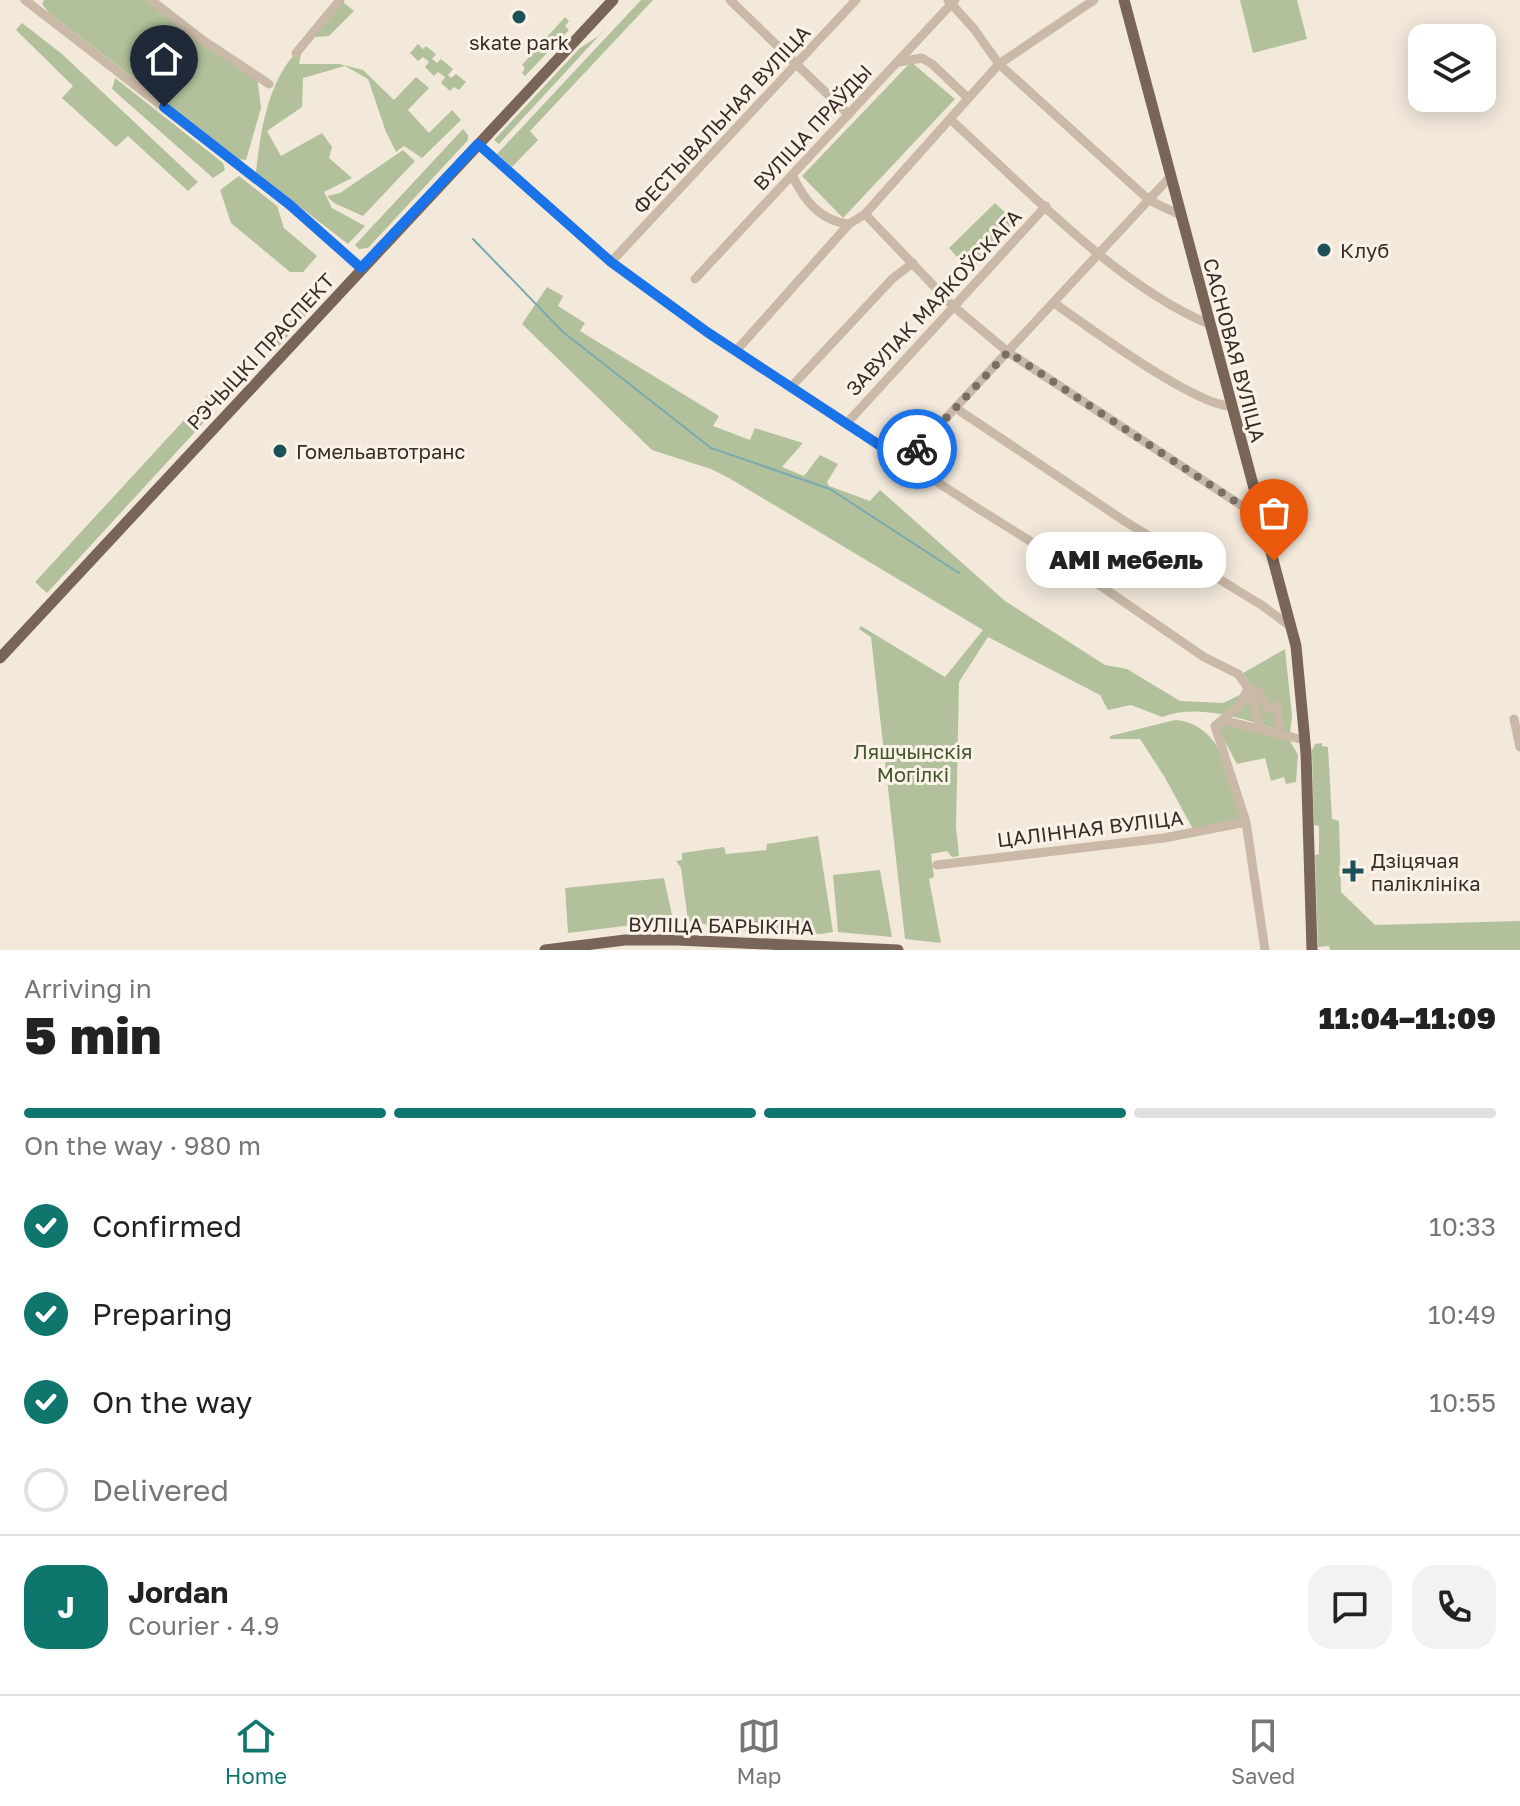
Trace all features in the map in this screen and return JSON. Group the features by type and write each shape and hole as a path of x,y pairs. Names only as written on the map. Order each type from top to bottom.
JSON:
{"main road":[{"name":"РЭЧЫЦКІ ПРАСПЕКТ","path":"0,658 613,0"},
{"name":"САСНОВАЯ ВУЛІЦА","path":"1124,0 1291,627 1299,671 1304,740 1312,950"},
{"name":"ВУЛІЦА БАРЫКІНА","path":"545,950 648,945 898,950"}],"street":[{"path":"25,0 290,205 361,268"},
{"path":"151,0 204,41 269,84"},
{"path":"296,53 340,0"},
{"path":"730,0 847,113"},
{"name":"ФЕСТЫВАЛЬНАЯ ВУЛІЦА","path":"611,262 856,0"},
{"path":"736,351 849,224 865,214 999,64 1094,0"},
{"path":"951,1 999,64 1149,200 1180,215"},
{"name":"ВУЛІЦА ПРАЎДЫ","path":"695,279 951,1"},
{"path":"897,63 922,58 968,98"},
{"path":"950,119 1100,255 1147,289 1209,324"},
{"path":"478,144 611,262 736,351 1089,578 1204,657 1238,674 1248,688 1261,729"},
{"path":"792,175 800,192 823,217 849,224"},
{"path":"905,462 1170,177"},
{"name":"ЗАВУЛАК МАЯКОЎСКАГА","path":"847,423 1046,206"},
{"path":"865,214 953,306 1008,352 1262,519"},
{"path":"791,387 893,278 913,263"},
{"path":"1054,303 1157,372 1205,399 1231,406"},
{"path":"957,409 1291,627"},
{"path":"1219,723 1240,705 1248,688"},
{"path":"1248,688 1259,693 1268,708 1277,706 1279,733"},
{"path":"1514,719 1520,747"},
{"path":"1219,723 1304,740"},
{"path":"1219,723 1246,822 1265,950"},
{"name":"ЦАЛІННАЯ ВУЛІЦА","path":"937,865 1164,838 1246,822"}],"green space":[{"path":"44,0 146,0 257,76 261,108 246,160 239,159 49,13 42,4"},
{"path":"641,0 653,0 530,131 538,140 512,167 497,154"},
{"path":"1240,0 1297,0 1307,39 1253,53"},
{"path":"343,2 354,11 329,36 315,37 301,54 299,64 339,64 363,70 394,100 416,77 429,88 408,110 429,133 452,110 461,120 422,158 404,146 396,152 368,79 345,66 303,78 302,107 267,131 281,156 322,133 332,147 329,158 352,178 324,192 332,208 365,226 348,244 256,173 265,115 281,73"},
{"path":"565,17 569,21 565,26 569,30 525,76 522,65"},
{"path":"22,23 62,54 198,182 188,191 128,136 116,147 62,98 73,86 16,30"},
{"path":"608,26 499,144 494,140 580,48"},
{"path":"418,44 436,54 432,59 437,63 441,59 453,69 448,75 451,78 456,74 466,82 459,90 454,87 450,91 441,83 445,77 438,72 434,76 425,67 429,62 423,57 418,61 410,53"},
{"path":"911,62 955,99 843,218 802,176"},
{"path":"115,78 223,163 225,170 213,178 112,89"},
{"path":"463,129 468,140 368,248 359,249 355,245"},
{"path":"403,150 415,161 363,216 334,203 327,196 340,193"},
{"path":"239,176 277,206 284,228 317,256 303,272 290,272 231,223 220,190"},
{"path":"995,203 1015,222 970,271 949,248"},
{"name":"Ляшчынскія Могілкі","path":"547,287 563,296 558,306 585,323 580,331 719,416 713,426 750,440 755,428 803,443 782,467 804,476 820,455 838,464 827,482 829,486 870,501 880,490 1005,601 1105,665 1127,669 1180,701 1223,703 1240,695 1249,682 1243,673 1285,649 1292,716 1290,733 1226,715 1194,712 1162,717 1131,705 1108,710 1100,695 988,637 959,682 956,827 959,856 952,857 947,851 931,854 934,877 929,879 941,943 905,939 871,637 859,629 861,626 945,677 983,630 729,478 652,450 522,324"},
{"path":"306,291 318,302 273,353 269,349 298,310 296,301"},
{"path":"209,393 218,402 203,419 205,421 47,593 35,582"},
{"path":"1175,720 1205,732 1215,743 1229,772 1242,819 1193,829 1140,739 1110,739 1110,736"},
{"path":"1224,724 1289,739 1298,755 1296,782 1286,784 1284,777 1271,781 1265,758 1237,764 1218,729"},
{"path":"1322,743 1322,746 1328,747 1332,819 1339,821 1341,892 1375,925 1520,921 1520,950 1330,950 1329,946 1318,947 1315,855 1319,854 1319,826 1314,825 1312,750 1315,744"},
{"path":"818,836 833,932 742,931 688,921 681,868 676,861 682,860 682,853 724,847 726,854 766,850 767,844"},
{"path":"880,870 892,937 838,932 833,875"},
{"path":"664,878 673,920 568,933 565,888"}],"waterway":[{"path":"473,239 563,332 711,448 830,489 959,573"}],"way so far":[{"path":"917,449 1008,352 1262,519 1274,561"}],"place":[{"name":"skate park","path":"519,17"},
{"name":"Клуб","path":"1324,250"},
{"name":"Гомельавтотранс","path":"280,451"},
{"name":"AMI мебель","path":"1274,561"},
{"name":"Дзіцячая паліклініка","path":"1353,871"}],"route":[{"path":"164,107 290,205 361,268 478,144 611,262 707,332 905,462 917,449"}]}
